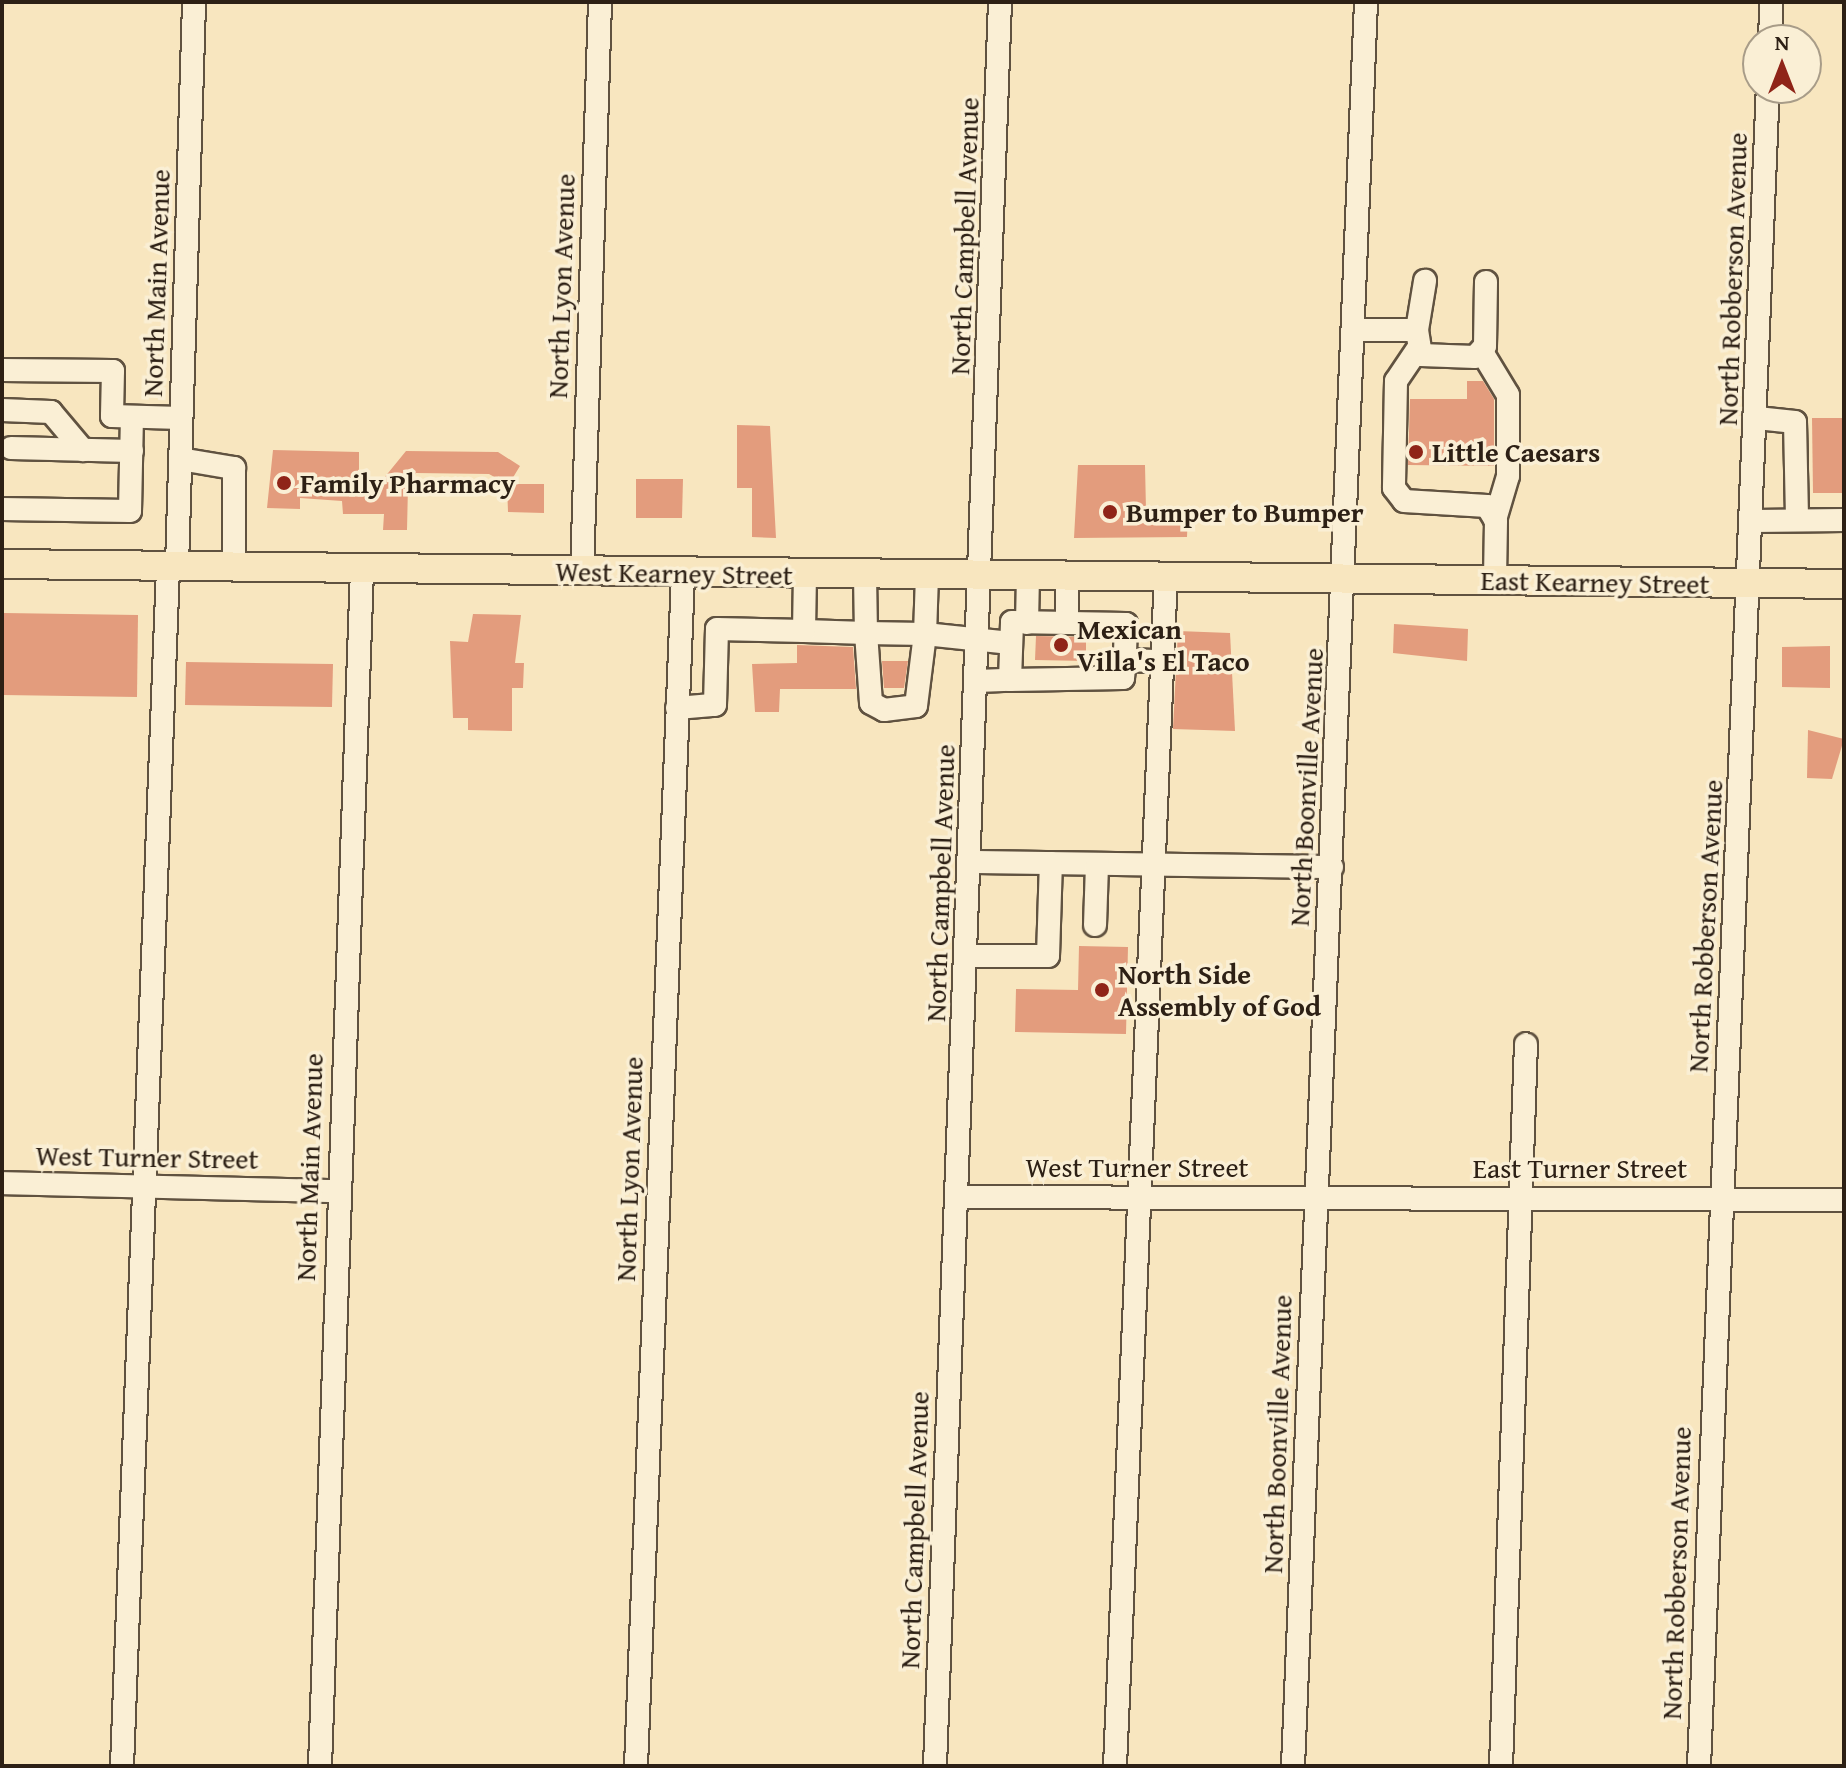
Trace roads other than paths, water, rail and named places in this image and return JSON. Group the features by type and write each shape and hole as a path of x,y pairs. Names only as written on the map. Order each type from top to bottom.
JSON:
{"main road":[{"name":"West Kearney Street","path":"2,564 683,574 1345,577"},
{"name":"East Kearney Street","path":"1345,577 1844,584"}],"street":[{"name":"North Main Avenue","path":"122,1766 145,1187 180,459 194,2"},
{"name":"North Lyon Avenue","path":"582,572 600,2"},
{"name":"North Campbell Avenue","path":"935,1766 977,681 984,575 1000,2"},
{"name":"North Boonville Avenue","path":"1293,1766 1345,577 1366,2"},
{"path":"1770,24 1771,2"},
{"name":"North Robberson Avenue","path":"1699,1766 1721,1199 1752,585 1767,104"},
{"path":"1425,281 1417,340 1396,381 1394,488 1404,501 1477,502 1495,520"},
{"path":"1486,282 1482,352 1508,395 1508,476 1495,520 1495,580"},
{"path":"1354,330 1417,340 1429,357 1482,352"},
{"path":"2,370 113,371 112,416 181,418"},
{"path":"2,410 51,412 83,450"},
{"path":"2,509 130,511 132,417"},
{"path":"1757,418 1795,422 1797,520"},
{"path":"11,448 132,451"},
{"path":"180,459 234,468 234,568"},
{"path":"1754,521 1844,520"},
{"name":"North Main Avenue","path":"320,1766 362,570"},
{"name":"North Lyon Avenue","path":"636,1766 683,574"},
{"path":"804,631 805,574"},
{"path":"865,575 871,703 908,711 919,696 927,575"},
{"path":"1027,623 1028,576"},
{"path":"1067,576 1067,623"},
{"path":"1115,1766 1135,1196 1166,576"},
{"path":"977,681 1123,678 1126,624 1012,622 1010,680"},
{"path":"677,708 715,705 717,629 925,634 1011,643"},
{"path":"1125,660 1162,661"},
{"path":"970,862 1332,867"},
{"path":"967,956 1048,956 1051,863"},
{"path":"1095,925 1097,864"},
{"path":"1501,1766 1526,1044"},
{"name":"West Turner Street","path":"2,1183 338,1191"},
{"name":"West Turner Street","path":"958,1197 1316,1196"},
{"name":"East Turner Street","path":"1316,1196 1844,1200"}],"place":[{"name":"Little Caesars","path":"1416,452"},
{"name":"Family Pharmacy","path":"284,483"},
{"name":"Bumper to Bumper","path":"1110,512"},
{"name":"Mexican Villa's El Taco","path":"1061,645"},
{"name":"North Side Assembly of God","path":"1102,990"}]}
